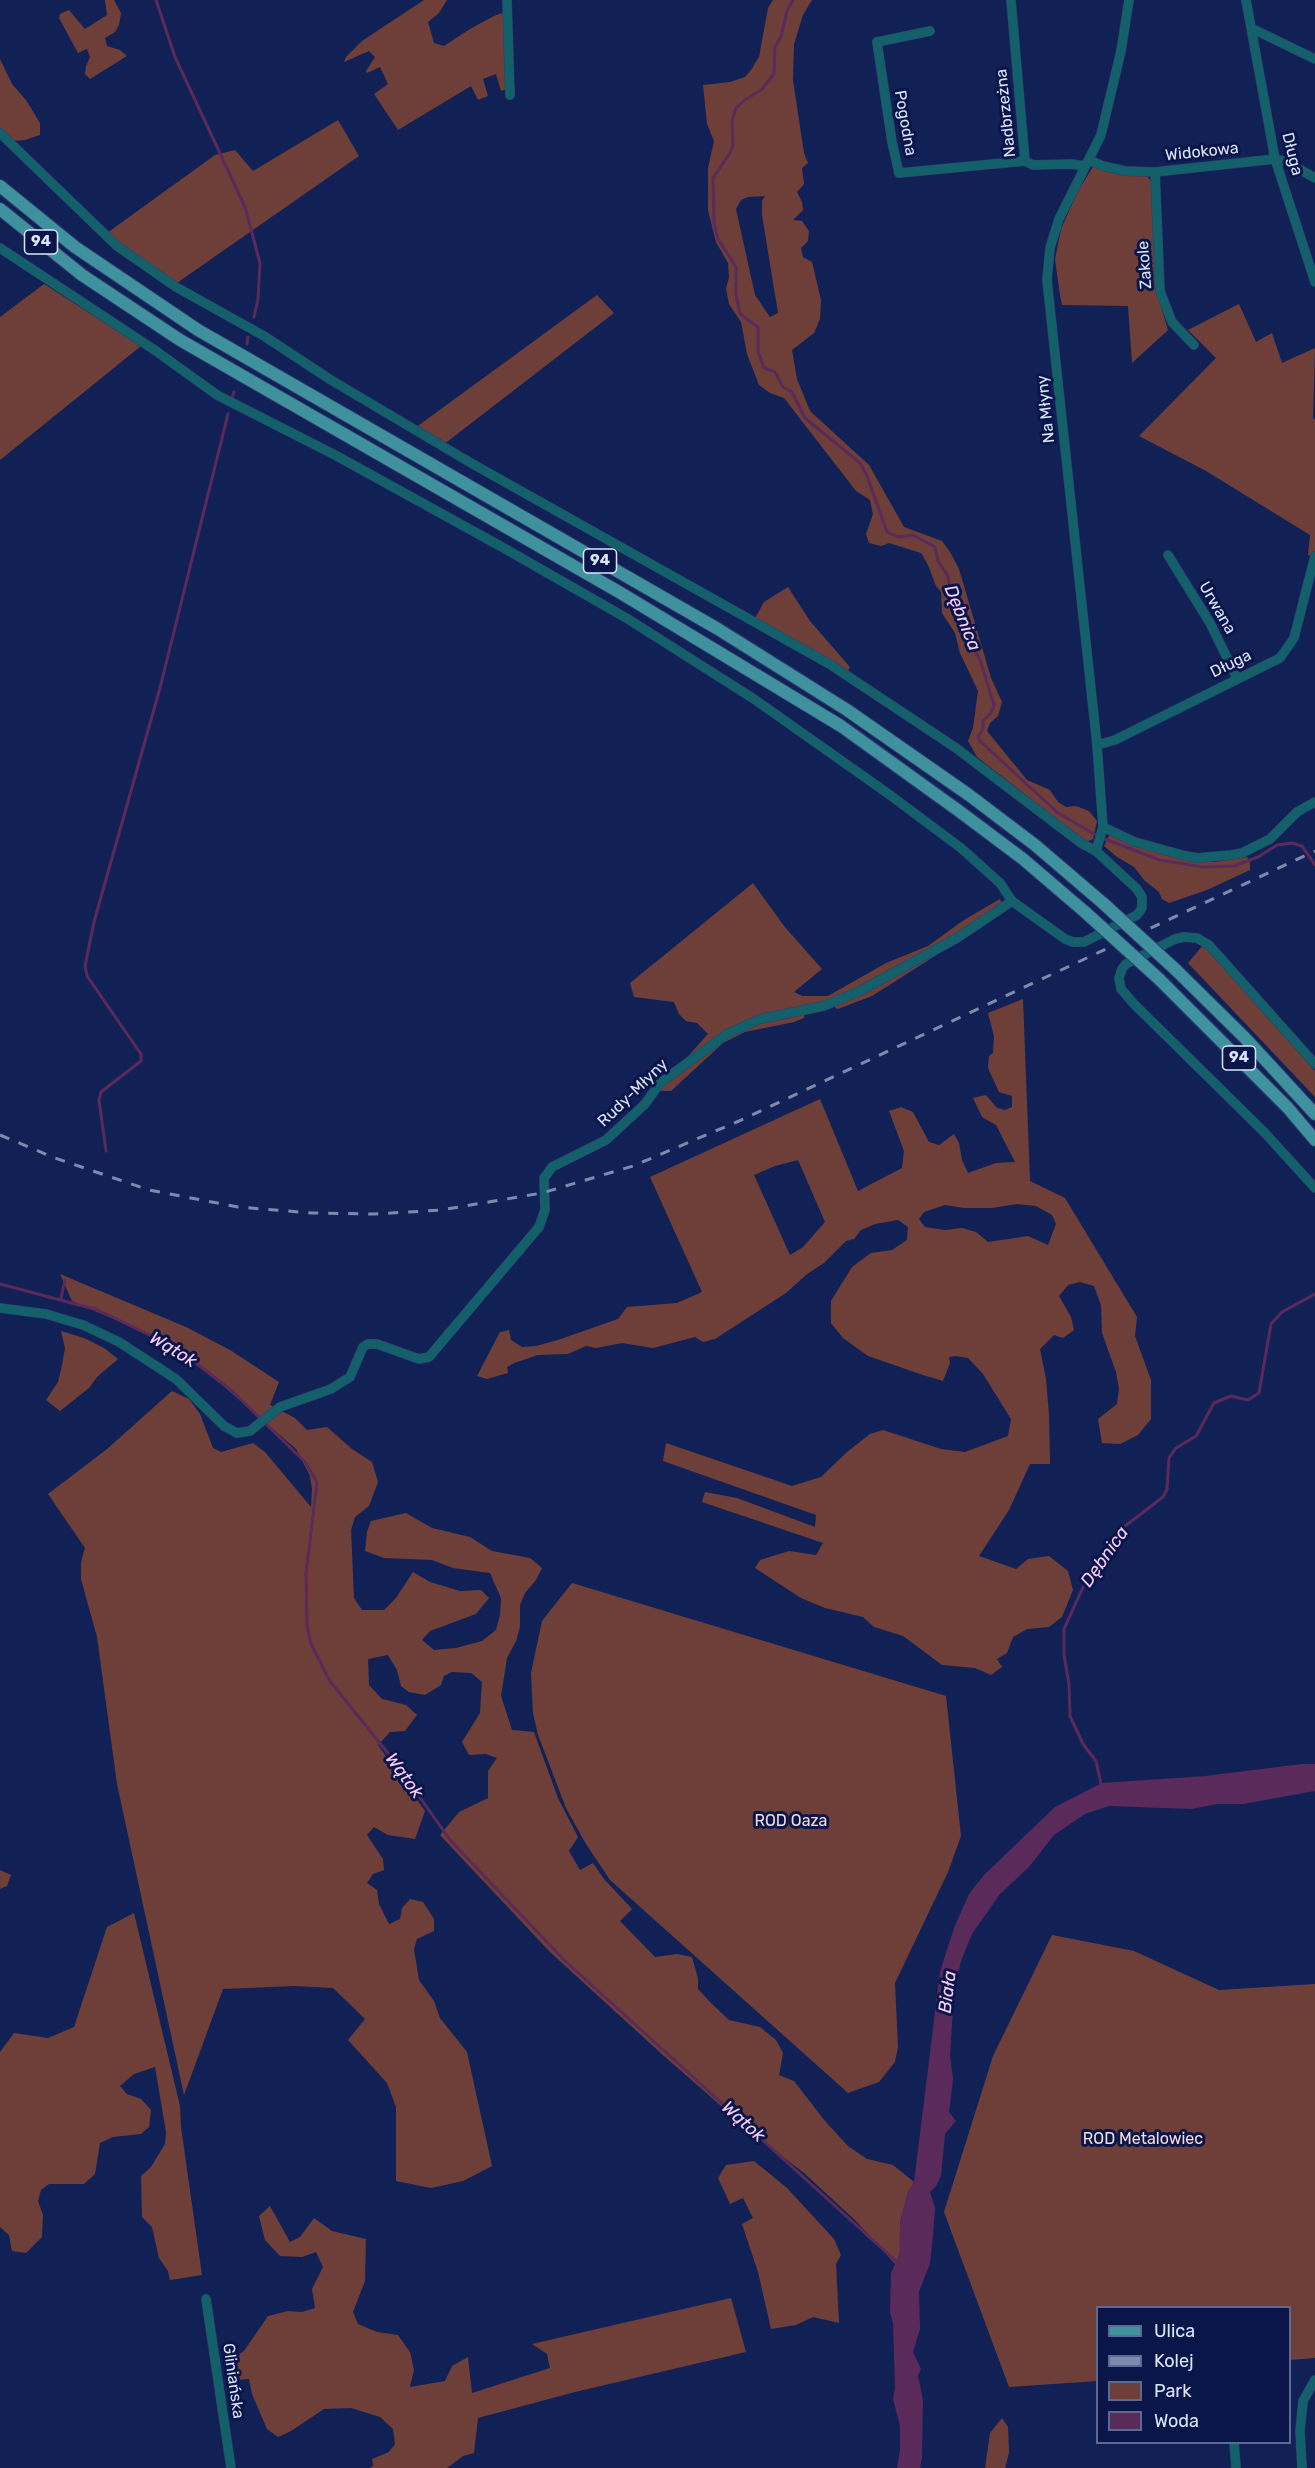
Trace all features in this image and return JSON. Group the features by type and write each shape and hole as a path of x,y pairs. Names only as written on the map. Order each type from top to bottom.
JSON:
{"main road":[{"name":"94","path":"0,186 75,247 198,330 718,629 847,710 969,795 1035,845 1176,970 1246,1039 1315,1114"},
{"name":"94","path":"0,209 82,275 180,340 650,610 841,726 1023,859 1086,912 1159,979 1281,1101 1315,1140"}],"street":[{"path":"507,0 510,95"},
{"name":"Nadbrzeżna","path":"1011,0 1024,161 1033,165 1087,163"},
{"name":"Na Młyny","path":"1103,827 1097,745 1047,280 1050,248 1059,219 1101,135 1121,51 1129,0"},
{"name":"Długa","path":"1246,0 1275,159 1315,282"},
{"path":"1253,29 1315,59"},
{"name":"Pogodna","path":"930,31 878,42 892,142 899,173 1024,161"},
{"path":"0,133 117,246 176,287 264,336 331,380 471,463 831,665 956,748 1081,843 1096,851 1137,889 1142,897 1142,908 1137,915 1084,942 1065,939 1012,901 1000,883 961,848 754,699 628,619 502,547 335,455 217,395 156,351 0,248"},
{"name":"Widokowa","path":"1087,163 1125,171 1155,172 1275,159 1287,162 1315,178"},
{"name":"Zakole","path":"1155,172 1160,291 1173,322 1194,345"},
{"name":"Urwana","path":"1168,555 1210,623 1237,678"},
{"name":"Długa","path":"1097,745 1115,740 1280,658 1294,638 1315,556"},
{"path":"1096,851 1103,827 1135,842 1186,856 1197,858 1242,853 1270,839 1297,812 1315,802"},
{"name":"Rudy-Młyny","path":"0,1308 46,1314 83,1325 119,1342 176,1379 224,1426 237,1433 250,1431 279,1407 331,1389 350,1377 363,1347 368,1344 377,1344 419,1359 429,1357 539,1227 545,1210 544,1178 547,1172 552,1167 606,1140 645,1104 660,1083 697,1054 727,1034 760,1018 824,1006 860,992 957,938 1012,901"},
{"path":"1315,1065 1209,945 1197,938 1175,939 1126,964 1122,969 1119,978 1121,988 1134,1004 1264,1132 1315,1188"},
{"name":"Gliniańska","path":"206,2299 231,2468"},
{"path":"1302,2468 1300,2431 1303,2401 1315,2380"},
{"path":"1234,2444 1236,2468"}],"green space":[{"path":"105,0 114,0 121,13 115,32 105,38 107,46 120,50 127,56 90,79 85,74 90,57 87,49 78,53 59,18 60,14 69,10 85,29 107,15"},
{"path":"424,0 447,0 439,13 428,22 434,43 444,46 494,16 511,10 510,88 501,91 496,74 483,79 488,96 478,100 471,86 398,130 374,94 388,84 380,67 367,73 366,71 375,57 369,51 344,62 362,41"},
{"path":"773,0 812,0 803,15 794,44 793,80 804,153 808,163 802,168 804,184 797,192 803,210 793,220 802,221 809,231 808,241 801,248 803,257 812,262 821,300 820,319 814,333 792,350 797,379 810,411 869,465 904,527 942,541 950,552 959,569 991,678 1002,702 998,716 990,723 987,731 1027,780 1050,790 1058,802 1066,807 1076,806 1089,811 1097,821 1093,839 1086,842 977,757 968,741 973,728 978,691 960,653 955,633 942,613 941,592 936,586 928,565 921,553 889,543 881,546 869,543 866,534 873,514 870,500 856,491 784,398 770,393 759,385 747,354 741,322 729,304 726,288 729,278 728,263 716,242 708,210 708,168 714,141 707,124 703,85 730,82 745,77 751,70 759,57 768,8","holes":["765,196 762,201 762,215 778,313 770,317 755,295 736,209 741,200 748,197"]},
{"path":"0,59 12,84 26,100 40,123 40,135 25,140 9,141 0,132"},
{"path":"338,120 359,156 174,285 107,233 215,155 235,150 253,171"},
{"path":"1094,165 1145,174 1153,183 1159,299 1168,330 1132,363 1128,306 1062,305 1060,295 1055,259 1061,229 1078,191"},
{"path":"44,284 141,346 0,460 0,317"},
{"path":"597,295 614,313 443,445 415,428"},
{"path":"1239,304 1256,342 1272,333 1282,363 1315,348 1313,418 1315,420 1315,557 1308,555 1310,535 1206,471 1139,436 1216,358 1188,330"},
{"path":"788,587 810,621 850,667 846,675 754,620 764,602"},
{"path":"1110,834 1200,861 1214,862 1247,857 1250,861 1250,870 1207,890 1169,903 1162,899 1159,892 1145,881 1134,867 1104,846"},
{"path":"753,883 784,926 822,969 794,992 802,996 828,996 886,963 928,946 964,920 1000,899 1003,906 941,946 938,954 872,996 838,1009 830,1005 805,1010 804,1018 794,1022 745,1032 723,1043 671,1091 657,1091 708,1034 697,1023 686,1021 679,1014 674,1002 634,997 630,983"},
{"path":"1203,945 1209,949 1315,1071 1315,1097 1188,963"},
{"path":"1023,999 1030,1181 1065,1198 1137,1317 1135,1336 1151,1380 1151,1419 1138,1435 1120,1444 1102,1443 1098,1419 1117,1404 1119,1389 1116,1372 1102,1333 1101,1305 1094,1286 1080,1282 1068,1285 1059,1296 1071,1317 1074,1330 1063,1338 1054,1335 1040,1349 1046,1379 1050,1464 1030,1464 1009,1510 979,1556 1016,1569 1028,1559 1049,1556 1068,1571 1073,1590 1062,1617 1049,1627 1027,1629 1013,1637 1007,1653 997,1659 1002,1667 991,1675 975,1668 942,1665 903,1636 874,1627 863,1617 825,1608 801,1598 755,1568 760,1560 789,1551 816,1555 823,1543 702,1502 705,1492 737,1498 815,1527 816,1515 663,1461 666,1443 792,1486 821,1477 870,1434 883,1430 941,1449 965,1452 1008,1436 1011,1419 983,1374 968,1358 949,1357 950,1363 943,1381 868,1356 843,1338 831,1323 831,1301 852,1267 871,1253 892,1250 907,1240 908,1227 898,1220 875,1224 861,1230 854,1239 846,1241 824,1263 807,1274 786,1293 715,1339 703,1342 695,1337 653,1348 622,1343 596,1348 586,1346 568,1354 538,1355 514,1363 507,1367 508,1373 487,1379 477,1376 500,1332 509,1330 511,1340 522,1347 536,1346 618,1319 627,1307 677,1303 702,1292 650,1177 820,1099 858,1191 902,1168 904,1151 889,1111 901,1107 913,1112 929,1142 939,1145 954,1134 968,1173 996,1163 1015,1162 996,1125 982,1117 973,1098 986,1095 997,1108 1005,1110 1012,1107 1012,1096 999,1092 988,1068 989,1056 993,1053 994,1036 988,1013","holes":["798,1160 825,1222 803,1247 790,1255 754,1175","1017,1204 1036,1206 1052,1215 1056,1224 1048,1245 1028,1236 988,1242 976,1232 962,1228 945,1230 925,1227 919,1219 924,1212 945,1205 992,1208"]},
{"path":"60,1274 186,1327 230,1350 279,1382 270,1405 295,1418 307,1430 327,1427 352,1449 372,1462 378,1482 369,1506 355,1517 351,1530 354,1598 362,1610 384,1610 396,1598 413,1572 430,1582 460,1591 481,1590 489,1598 476,1614 430,1631 422,1640 434,1650 456,1648 482,1641 496,1630 500,1615 501,1598 490,1573 453,1568 432,1560 384,1558 365,1551 371,1521 406,1513 432,1528 470,1537 492,1551 530,1558 542,1568 525,1593 520,1605 520,1627 507,1658 501,1696 512,1730 534,1732 558,1798 578,1837 569,1851 580,1870 593,1863 604,1879 632,1909 620,1921 655,1957 677,1954 692,1957 698,1979 698,1989 711,2003 729,2020 760,2027 776,2040 783,2053 779,2075 794,2081 848,2146 867,2159 893,2165 914,2182 908,2192 900,2223 900,2251 896,2265 856,2221 804,2173 752,2133 550,1952 440,1835 459,1812 488,1798 488,1771 497,1758 486,1754 469,1755 462,1742 480,1713 482,1682 471,1673 452,1672 444,1676 441,1685 425,1695 409,1692 401,1686 397,1670 388,1655 368,1659 369,1685 382,1699 406,1705 417,1715 405,1731 390,1732 378,1745 425,1811 415,1839 388,1835 374,1827 367,1835 383,1859 384,1870 373,1874 367,1883 377,1890 379,1904 389,1924 400,1919 402,1908 410,1899 423,1902 434,1919 434,1931 417,1939 414,1949 419,1980 434,2001 440,2018 467,2052 492,2166 463,2181 431,2188 396,2181 396,2107 387,2083 348,2040 365,2019 333,1988 294,1986 223,1989 184,2095 117,1784 97,1637 81,1579 81,1562 85,1548 48,1494 107,1449 172,1391 189,1399 200,1414 213,1448 221,1452 253,1443 265,1452 311,1507 312,1489 310,1476 296,1449 199,1365 180,1350 160,1339 72,1301"},
{"path":"61,1331 84,1338 104,1348 118,1359 97,1377 89,1388 60,1411 46,1400 58,1382 62,1365 65,1348"},
{"name":"ROD Oaza","path":"572,1583 946,1696 961,1836 948,1872 895,1983 898,2047 895,2062 879,2082 848,2093 610,1880 586,1844 566,1808 538,1735 533,1713 531,1673 542,1621"},
{"path":"0,1870 11,1875 7,1886 0,1889"},
{"path":"134,1913 180,2106 202,2275 170,2280 168,2271 159,2258 152,2227 142,2217 141,2176 151,2167 165,2144 166,2132 155,2067 134,2074 120,2086 127,2094 141,2099 151,2110 149,2127 141,2134 113,2137 100,2143 95,2174 84,2184 49,2184 41,2190 38,2201 43,2215 42,2237 26,2253 12,2251 9,2235 0,2227 0,2052 14,2033 48,2038 74,2027 107,1927"},
{"name":"ROD Metalowiec","path":"1052,1935 1134,1951 1219,1990 1315,1984 1315,2358 1291,2360 1291,2306 1096,2306 1096,2381 1009,2387 944,2212 993,2056"},
{"path":"754,2161 787,2188 834,2239 841,2255 836,2264 839,2323 813,2317 796,2325 771,2329 758,2272 742,2224 753,2218 743,2198 730,2204 718,2178 726,2165"},
{"path":"270,2206 290,2242 300,2237 314,2218 332,2231 366,2239 365,2281 353,2312 358,2324 377,2332 398,2335 410,2352 414,2370 410,2387 445,2381 452,2366 468,2357 472,2393 550,2368 547,2354 532,2344 731,2298 746,2352 575,2392 478,2418 474,2453 463,2456 447,2468 370,2468 373,2466 372,2459 389,2452 395,2444 393,2429 380,2417 351,2408 324,2409 278,2437 267,2429 252,2394 249,2379 235,2380 227,2367 233,2358 244,2351 268,2316 315,2308 312,2289 323,2267 316,2252 302,2257 280,2256 265,2240 259,2216"},
{"path":"1002,2418 1008,2427 1009,2453 1005,2468 985,2468 990,2433"}],"water":[{"name":"Biała","path":"1315,1764 1315,1791 1243,1804 1217,1804 1192,1809 1109,1806 1085,1814 1054,1835 1029,1867 1000,1894 972,1934 961,1961 954,1992 950,2056 953,2079 949,2112 956,2121 945,2134 941,2176 930,2192 935,2208 933,2235 930,2263 919,2292 920,2329 913,2352 921,2369 918,2376 923,2400 922,2458 920,2468 897,2468 900,2426 893,2399 895,2389 893,2323 890,2312 891,2273 899,2256 900,2223 908,2192 914,2182 940,1972 954,1928 969,1894 984,1875 1055,1807 1102,1783 1205,1776"}],"waterway":[{"path":"156,0 175,57 245,207 260,263 258,299 254,317"},
{"name":"Dębnica","path":"793,0 787,11 781,37 775,47 774,74 761,90 736,108 732,121 733,145 713,178 714,223 718,239 736,267 736,294 740,314 758,327 758,351 764,368 775,372 783,387 792,392 805,418 860,463 887,532 898,537 913,535 935,547 938,561 948,576 950,590 960,604 963,629 980,660 994,705 991,713 983,721 983,729 978,737 980,741 1058,813 1096,835"},
{"path":"247,344 248,337"},
{"path":"232,398 234,392"},
{"path":"106,1151 99,1100 101,1092 141,1061 141,1054 87,976 85,966 94,922 160,688 228,414"},
{"name":"Dębnica","path":"1105,839 1160,860 1203,867 1234,866 1258,857 1277,845 1292,843 1302,846 1315,865"},
{"path":"61,1298 65,1280"},
{"name":"Wątok","path":"0,1284 98,1310 176,1348 231,1390 305,1462 317,1482 306,1574 307,1626 311,1644 329,1680 395,1762 450,1840 564,1960 898,2263"},
{"name":"Dębnica","path":"1101,1784 1096,1761 1083,1744 1070,1716 1064,1629 1085,1583 1120,1530 1163,1497 1167,1489 1169,1458 1176,1448 1196,1436 1214,1403 1231,1396 1248,1400 1259,1393 1271,1324 1282,1312 1315,1294"}],"railway":[{"path":"0,1135 55,1158 149,1190 238,1207 312,1213 375,1214 441,1210 542,1193 633,1166 739,1121 1315,851"}]}
